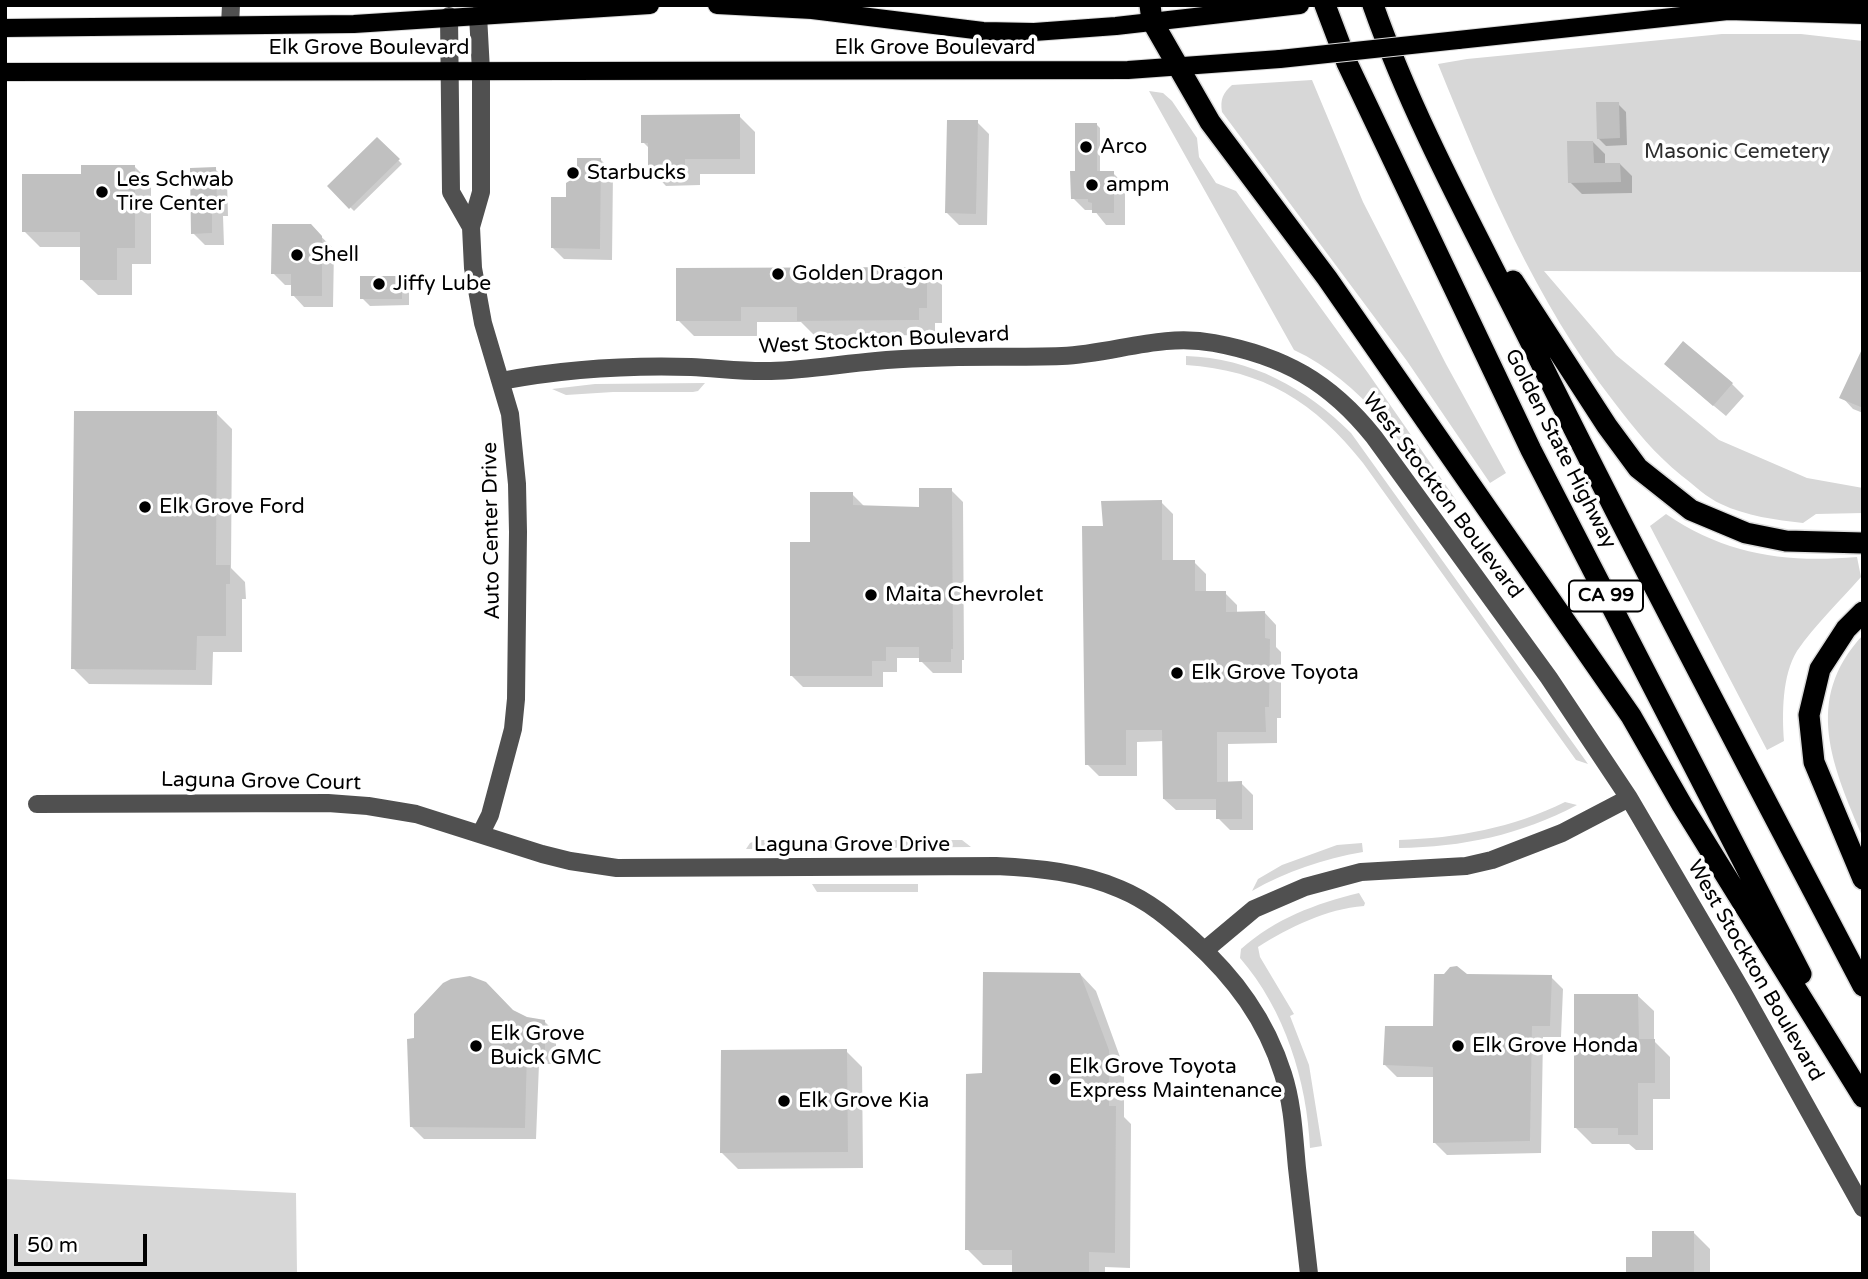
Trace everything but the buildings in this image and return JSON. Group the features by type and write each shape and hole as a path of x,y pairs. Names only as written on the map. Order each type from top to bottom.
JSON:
{"highway":[{"name":"Golden State Highway","path":"1325,5 1347,63 1531,450 1863,1096"},
{"name":"Golden State Highway","path":"1373,5 1391,57 1616,514 1863,986"},
{"path":"1151,13 1177,68 1210,122 1351,312 1631,716 1682,805 1863,1096"},
{"path":"1458,197 1607,426 1638,468 1691,510 1746,533 1786,541 1863,542"},
{"path":"1863,612 1846,629 1820,669 1809,715 1814,762 1863,878"}],"main road":[{"name":"Elk Grove Boulevard","path":"5,28 354,24 650,5"},
{"name":"Elk Grove Boulevard","path":"717,5 812,10 983,31 1034,32 1151,13 1300,5"},
{"name":"Elk Grove Boulevard","path":"5,72 906,72 1177,68 1458,40 1731,8 1863,15"}],"street":[{"path":"230,5 230,25"},
{"name":"Auto Center Drive","path":"478,15 481,192 471,227 476,292 510,414 517,484 516,699 513,729 490,815 481,833"},
{"name":"Auto Center Drive","path":"449,16 451,192 471,227"},
{"name":"West Stockton Boulevard","path":"501,381 552,372 620,367 693,367 769,372 886,360 1066,356 1174,340 1211,342 1262,356 1306,374 1342,401 1359,418 1549,678 1629,798 1749,1003 1863,1208"},
{"path":"1206,950 1254,909 1305,887 1361,872 1466,866 1492,860 1562,833 1629,798"},
{"name":"Laguna Grove Court","path":"37,804 328,803 416,814 481,833"},
{"name":"Laguna Grove Drive","path":"481,833 551,856 617,868 1040,868 1097,881 1148,902 1206,950 1237,984 1252,1005 1270,1040 1284,1076 1292,1115 1309,1274"}],"green space":[{"name":"Masonic Cemetery","path":"1722,34 1801,34 1863,41 1863,272 1544,271 1616,355 1719,440 1807,478 1863,488 1863,513 1816,514 1803,523 1741,512 1706,495 1654,450 1622,413 1586,363 1536,282 1494,196 1438,64"},
{"path":"1312,80 1363,202 1446,364 1506,473 1490,483 1407,361 1222,112 1223,97 1232,85"},
{"path":"1149,91 1163,93 1172,101 1197,138 1199,157 1216,183 1236,191 1456,500 1448,505 1398,438 1341,379 1294,350"},
{"path":"1186,356 1233,363 1276,378 1315,402 1351,433 1588,764 1576,760 1345,441 1306,407 1285,393 1239,374 1186,365"},
{"path":"705,383 698,391 693,392 566,395 552,389 595,384"},
{"path":"1666,514 1711,539 1757,553 1805,559 1857,557 1861,577 1812,632 1792,661 1784,695 1784,741 1767,750 1650,526"},
{"path":"1863,635 1863,838 1834,760 1828,709 1833,684 1844,659"},
{"path":"1565,802 1577,805 1513,832 1468,842 1399,848 1399,840 1484,830 1525,819"},
{"path":"758,840 962,840 971,847 746,849 750,843"},
{"path":"1362,843 1363,852 1306,867 1278,877 1252,891 1258,879 1282,865 1337,845"},
{"path":"812,884 918,884 918,892 817,892"},
{"path":"1359,893 1364,906 1309,920 1258,947 1260,957 1294,1014 1290,1016 1309,1065 1322,1146 1310,1148 1304,1097 1291,1047 1270,1000 1240,958 1241,949 1282,921 1327,902"},
{"path":"5,1179 296,1193 297,1274 5,1274"}],"place":[{"name":"Arco","path":"1086,147"},
{"name":"Starbucks","path":"573,173"},
{"name":"ampm","path":"1092,185"},
{"name":"Les Schwab Tire Center","path":"102,192"},
{"name":"Shell","path":"297,255"},
{"name":"Golden Dragon","path":"778,274"},
{"name":"Jiffy Lube","path":"379,284"},
{"name":"Elk Grove Ford","path":"145,507"},
{"name":"Maita Chevrolet","path":"871,595"},
{"name":"Elk Grove Toyota","path":"1177,673"},
{"name":"Elk Grove Buick GMC","path":"476,1046"},
{"name":"Elk Grove Honda","path":"1458,1046"},
{"name":"Elk Grove Toyota Express Maintenance","path":"1055,1079"},
{"name":"Elk Grove Kia","path":"784,1101"}]}
